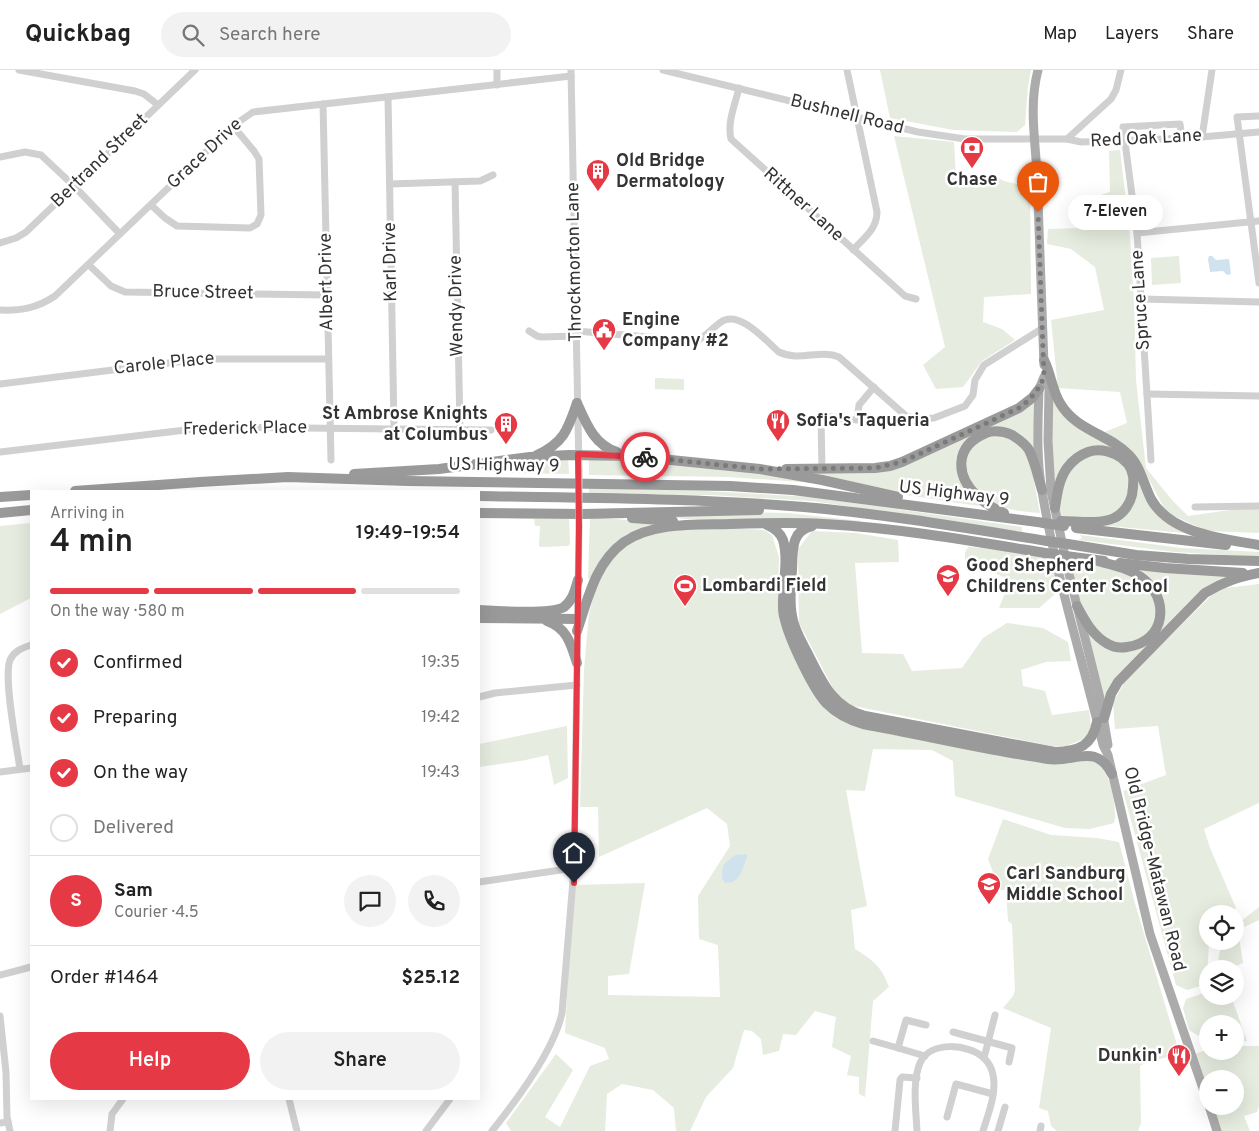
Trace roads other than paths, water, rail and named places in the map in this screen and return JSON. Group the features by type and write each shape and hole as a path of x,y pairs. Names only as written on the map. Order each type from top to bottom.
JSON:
{"highway":[{"path":"1044,360 1060,403 1080,425 1121,448 1130,456 1159,511 1182,526 1204,535 1259,546"},
{"path":"760,469 875,468 902,462 1019,408 1040,389"},
{"path":"577,403 590,431 598,441 612,451 631,456"},
{"path":"530,458 549,449 562,438 570,424 577,403"},
{"path":"1019,519 993,508 978,497 966,483 961,468 962,455 969,444 978,436 993,431 1006,432 1018,439 1028,449 1035,464 1042,490"},
{"path":"1054,508 1059,484 1067,468 1076,458 1089,451 1100,450 1114,453 1126,460 1133,474 1134,487 1131,499 1124,510 1115,518 1103,521 1063,523"},
{"path":"288,477 439,469 578,454 631,456 760,469 822,480 951,510"},
{"name":"US Highway 9","path":"89,490 288,477 408,481 730,486 793,490 1043,523 1063,523 1193,542 1259,546"},
{"path":"0,497 30,495"},
{"name":"US Highway 9","path":"480,496 722,501 805,507 904,519 1136,555 1259,561"},
{"path":"480,513 583,514 776,510 805,507"},
{"path":"0,514 28,510"},
{"path":"583,514 714,524"},
{"path":"577,631 597,574 607,558 619,546 636,535 655,528 714,524 823,524 913,532 1098,561 1165,568 1259,574"},
{"path":"763,524 778,531 783,542 783,608 788,633 819,693 836,711 852,721 863,724 1046,758 1061,759 1093,756 1100,758 1107,764 1112,774"},
{"path":"823,524 805,528 794,541 791,609 797,632 831,696 843,707 866,716 1055,752 1070,750 1088,743 1095,733 1118,682 1205,593 1222,582 1236,577 1259,574"},
{"path":"1077,606 1088,625 1110,645 1121,648 1135,646 1145,641 1153,634 1159,624 1161,606 1155,591 1148,583 1126,569 1098,561"},
{"path":"480,610 557,610 564,607 571,598 578,580"},
{"path":"480,618 578,619"},
{"path":"541,619 554,623 565,632 577,663"}],"main road":[{"name":"Old Bridge-Matawan Road","path":"1038,70 1035,81 1033,120 1044,360 1044,377 1040,389 1039,440 1042,490 1062,584 1108,744 1112,774 1150,934 1199,1078"},
{"name":"Old Bridge-Matawan Road","path":"1044,377 1049,389 1048,441 1054,508 1101,720"},
{"name":"Old Bridge-Matawan Road","path":"1211,1115 1217,1131"}],"street":[{"path":"19,70 134,91 144,94 158,104"},
{"name":"Bertrand Street","path":"0,242 13,240 23,234 195,70"},
{"path":"496,70 497,85"},
{"name":"Bushnell Road","path":"663,70 918,132 965,139 1034,140"},
{"path":"846,70 877,212 877,222 874,228 853,250"},
{"path":"1067,139 1111,99 1116,90 1121,70"},
{"path":"1202,137 1212,70"},
{"name":"Grace Drive","path":"0,310 25,310 44,303 54,296 89,265 233,126 253,112 497,85 571,73"},
{"name":"Throckmorton Lane","path":"492,1131 520,1094 549,1048 559,1027 565,985 574,868 579,470 571,73"},
{"name":"Rittner Lane","path":"739,88 730,121 729,131 731,139 905,296 916,299"},
{"name":"Karl Drive","path":"388,97 394,428"},
{"name":"Albert Drive","path":"323,104 330,460"},
{"path":"1259,116 1237,117 1255,221 1259,283"},
{"path":"1124,140 1123,127 1180,124 1182,138"},
{"path":"151,205 177,226 250,228 257,224 261,215 259,159 233,126"},
{"name":"Red Oak Lane","path":"1034,140 1067,139 1081,142 1202,137 1259,132"},
{"name":"Spruce Lane","path":"1124,140 1137,233 1150,460"},
{"path":"0,157 25,152 41,155 120,234"},
{"path":"390,184 480,181 492,175"},
{"name":"Wendy Drive","path":"455,182 460,429"},
{"path":"1137,233 1255,221"},
{"name":"Bruce Street","path":"89,265 111,286 125,292 327,295"},
{"path":"1141,299 1259,302"},
{"path":"529,331 541,337 576,334 696,340 702,339 727,318 736,319 744,322 784,355 804,357 833,354 839,357 906,416 919,419 934,418 966,406 973,396 975,380 984,365 1043,328"},
{"name":"Carole Place","path":"0,384 201,359 328,359"},
{"path":"822,469 821,417 857,420 860,405 874,387"},
{"path":"1147,394 1259,396"},
{"name":"Frederick Place","path":"0,452 205,427 492,430"},
{"path":"1195,507 1259,506"},
{"path":"20,769 7,678 9,662 15,652 30,645"},
{"path":"480,696 576,685"},
{"path":"0,772 30,768"},
{"path":"480,882 574,868"},
{"path":"0,975 30,967"},
{"path":"984,1058 995,1015"},
{"path":"0,1016 6,1072 4,1123 10,1131"},
{"path":"898,1048 906,1020 926,1025"},
{"path":"953,1032 1012,1048 1009,1062"},
{"path":"872,1042 925,1056"},
{"path":"918,1131 915,1100 920,1063 925,1056 938,1048 952,1046 974,1052 984,1058 993,1074 993,1094 983,1131"},
{"path":"895,1131 900,1080 905,1076 917,1078"},
{"path":"947,1117 956,1084 993,1094"},
{"path":"110,1131 112,1114 122,1100"},
{"path":"289,1100 297,1131"},
{"path":"426,1131 449,1100"},
{"path":"998,1131 1005,1107"}],"water":[{"path":"1209,256 1216,260 1229,259 1231,274 1227,275 1223,271 1210,272"},
{"path":"747,854 738,878 725,883 722,877 724,864 735,855"}],"place":[{"name":"Chase","path":"972,169"},
{"name":"Old Bridge Dermatology","path":"598,192"},
{"name":"7-Eleven","path":"1038,212"},
{"name":"Engine Company #2","path":"604,351"},
{"name":"Sofia's Taqueria","path":"778,442"},
{"name":"St Ambrose Knights at Columbus","path":"506,445"},
{"name":"Good Shepherd Childrens Center School","path":"948,597"},
{"name":"Lombardi Field","path":"685,607"},
{"name":"Carl Sandburg Middle School","path":"989,905"},
{"name":"Dunkin'","path":"1179,1077"}]}
